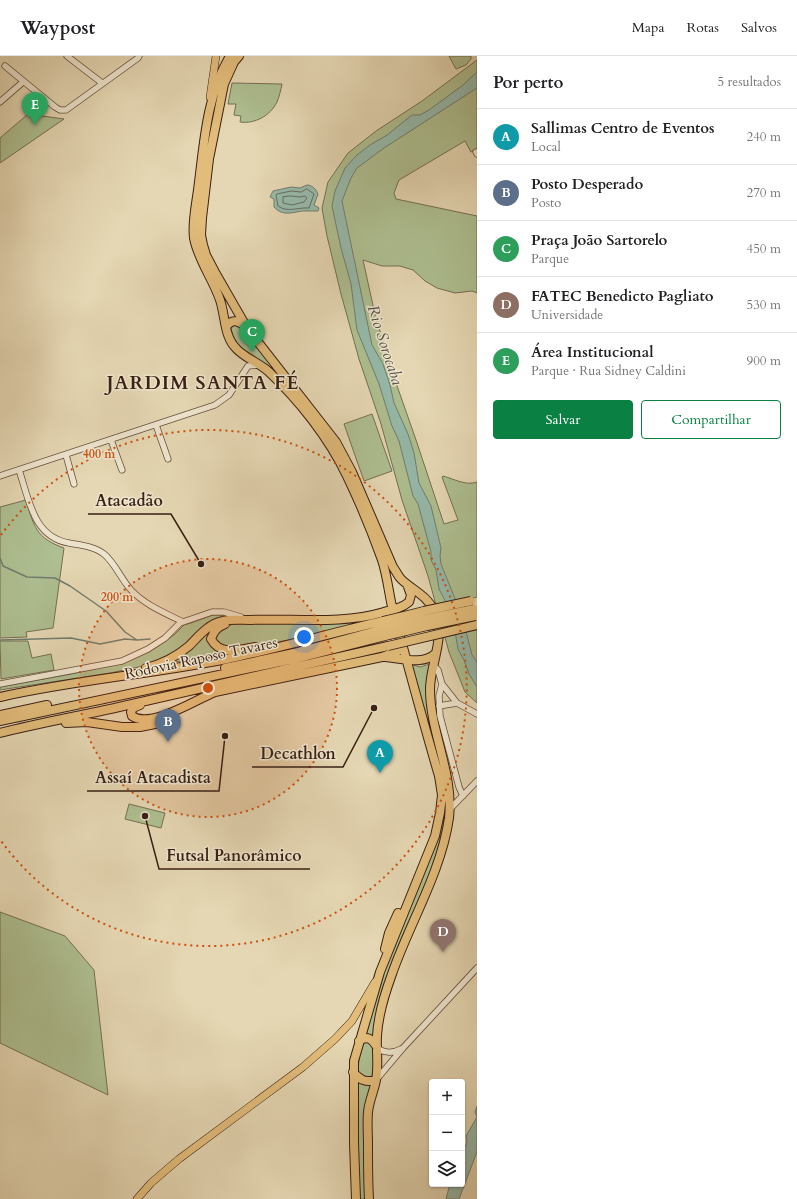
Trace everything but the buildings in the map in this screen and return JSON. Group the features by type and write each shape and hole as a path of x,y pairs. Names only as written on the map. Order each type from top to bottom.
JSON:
{"highway":[{"path":"230,56 218,81 206,120 194,235 204,266 218,293 224,312 229,338 234,346 243,354 261,364 294,397 332,448 360,503 382,560 393,610 439,776 442,795 435,836 379,975 354,1061 356,1199"},
{"path":"239,56 234,62 224,84 209,159 201,235 206,255 247,328 336,442 352,472 394,568 401,579 424,596 435,612 439,622 436,653 430,688 431,712 447,773 449,810 445,841 441,857 407,934 391,977 382,1007 377,1036 376,1080 368,1117 369,1199"},
{"path":"226,327 230,322 236,320 247,328"},
{"path":"385,624 393,610 402,607 409,602 410,592 407,583"},
{"path":"390,594 396,604 402,607"},
{"path":"385,624 390,594"},
{"name":"Rodovia Raposo Tavares","path":"0,721 294,659 385,624 475,608"},
{"name":"Rodovia Raposo Tavares","path":"0,715 294,653 424,611 475,608"},
{"path":"104,678 152,666 171,659 213,624 223,621 350,619 385,624"},
{"path":"255,620 227,623 219,627 213,632 211,639 214,645 229,651 306,641"},
{"path":"0,697 36,689 226,659 306,641 351,628 385,624"},
{"path":"0,734 38,724 75,717 477,626"},
{"path":"199,689 140,705 134,708 131,712 132,716 136,719 142,720 160,716 181,709 215,692 382,657 398,651 402,644"},
{"path":"382,657 422,660 427,659 436,653"},
{"path":"394,658 402,664 408,679 413,683"},
{"path":"38,724 87,722 122,727 140,727 155,724 174,717 202,702 216,697 308,676 315,672"},
{"path":"0,725 30,714"},
{"path":"385,961 385,945 389,933 412,881 435,836"},
{"path":"359,1041 364,1038 369,1038 373,1040 377,1047"},
{"path":"353,1072 362,1080 376,1080"}],"main road":[{"path":"206,120 216,56"},
{"path":"137,1199 151,1182 179,1159 303,1067 335,1039 352,1021 379,975"}],"street":[{"path":"67,56 102,83"},
{"path":"3,64 55,107 60,110 66,110 139,56"},
{"path":"0,102 23,82"},
{"path":"234,346 243,359 244,371"},
{"path":"0,476 215,405 229,394 248,366 256,365 267,370"},
{"path":"156,425 168,459"},
{"path":"111,440 122,470"},
{"path":"66,455 74,484"},
{"path":"19,470 33,512 44,530 51,537 63,542 102,552 109,559 131,590 145,602 183,622"},
{"path":"0,684 122,661 148,649 165,638 177,625 212,612 255,620"},
{"path":"433,665 438,670 442,684 457,703 477,714"},
{"path":"442,684 439,706 440,716 459,787 463,796"},
{"path":"439,706 457,703"},
{"path":"449,810 477,781"},
{"path":"376,1080 403,1048 477,968"},
{"path":"377,1047 390,1052 395,1052 403,1048"}],"shaded area":[{"path":"449,56 471,56 471,59 466,65 456,69"},
{"path":"477,60 477,149 471,152 465,141 399,180 394,193 396,199 477,216 477,293 472,291 455,293 437,288 425,281 413,270 400,266 382,266 363,260 374,310 389,363 444,524 458,520 442,477 443,476 464,483 477,482 477,597 469,599 477,624 477,703 465,692 449,652 428,576 402,500 381,424 359,359 341,294 322,208 328,182 348,153 376,131 422,101"},
{"path":"232,83 282,84 277,102 266,115 251,122 240,122 241,116 234,115 236,104 228,104"},
{"path":"28,114 64,119 0,163 0,138"},
{"path":"236,324 241,326 250,340 281,376 280,378 235,345 231,326"},
{"path":"372,414 392,471 364,481 344,424"},
{"path":"26,500 34,524 42,536 64,548 53,628 26,632 27,637 0,638 0,507"},
{"path":"387,614 387,616 298,638 242,649 220,646 215,638 223,629 234,624 350,622"},
{"path":"213,615 229,617 202,629 177,651 148,665 110,673 0,690 0,687 121,663 149,652 174,635 184,625"},
{"path":"214,628 214,649 221,655 174,662 199,638"},
{"path":"0,641 28,641 32,658 51,654 54,670 1,679"},
{"path":"411,664 420,667 430,664 428,681 444,772 447,811 438,856 405,932 375,1038 365,1035 381,978 429,860 443,809"},
{"path":"129,804 165,813 161,828 125,819"},
{"path":"0,912 65,936 94,970 108,1095 0,1043"},
{"path":"364,1040 373,1045 373,1074 368,1078 358,1073 360,1050"},
{"path":"357,1080 364,1084 372,1083 366,1199 359,1199"}],"water":[{"name":"Rio Sorocaba","path":"477,72 477,88 384,148 357,168 351,178 342,201 372,345 383,364 394,403 408,434 414,453 419,483 431,506 441,548 441,564 462,616 472,655 477,662 477,687 469,674 458,649 454,625 447,604 439,589 436,570 431,560 431,552 418,504 413,496 399,441 392,426 379,384 357,330 351,284 332,206 335,191 345,168 357,155 387,135 412,115 420,115 429,110 463,85"},
{"path":"307,185 314,188 318,194 314,205 319,208 318,211 283,213 274,207 274,199 270,197 273,191 291,187 300,188"},
{"path":"477,1106 477,1117 475,1112"},
{"path":"477,1117 477,1152 465,1183 465,1147 467,1144 466,1136"},
{"path":"449,1187 464,1187 459,1199 446,1199"}],"waterway":[{"path":"0,558 3,566 27,577 55,578 70,586 106,611 125,632 137,640"},
{"path":"0,640 71,638 100,644 125,639 150,639"}],"place":[{"name":"Área Institucional","path":"35,125"},
{"name":"Praça João Sartorelo","path":"252,352"},
{"name":"Atacadão","path":"201,564"},
{"name":"Decathlon","path":"374,708"},
{"name":"Assaí Atacadista","path":"225,736"},
{"name":"Posto Desperado","path":"168,742"},
{"name":"Sallimas Centro de Eventos","path":"380,773"},
{"name":"Futsal Panorâmico","path":"145,816"},
{"name":"FATEC Benedicto Pagliato","path":"443,952"}],"district":[{"name":"JARDIM SANTA FÉ","path":"203,383"}]}
